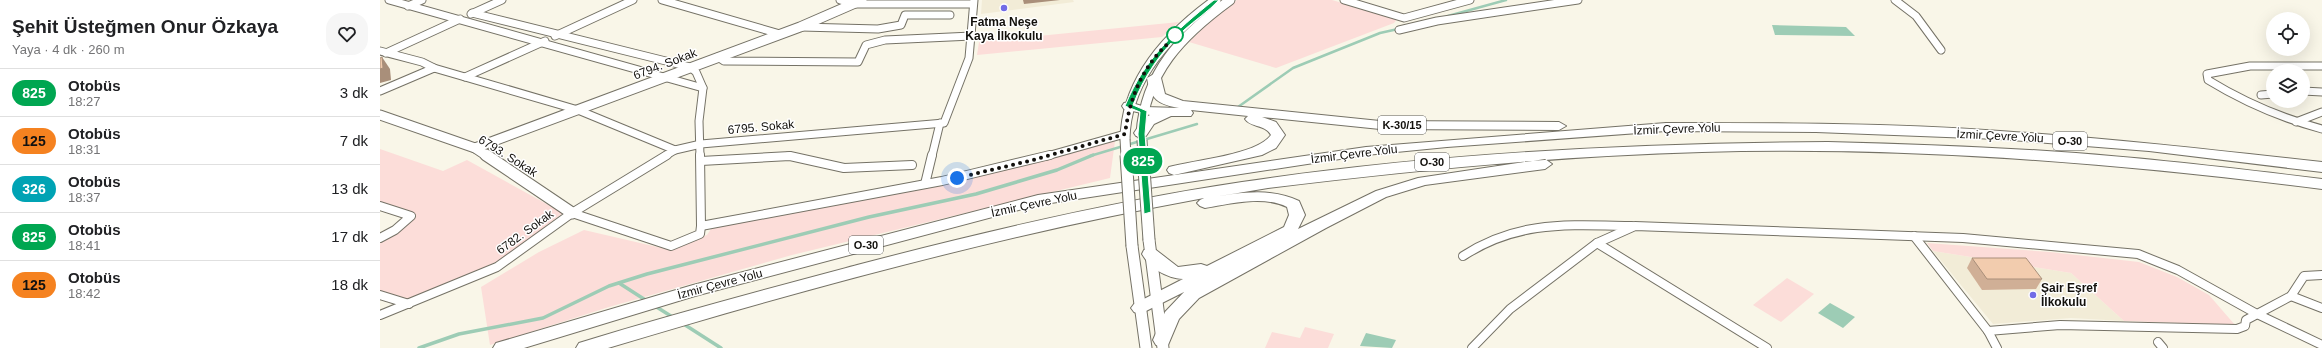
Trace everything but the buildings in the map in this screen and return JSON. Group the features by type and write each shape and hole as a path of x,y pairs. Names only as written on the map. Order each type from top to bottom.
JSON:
{"highway":[{"name":"K-30/15","path":"1154,78 1156,93 1177,108 1380,125 1666,127"},
{"path":"1038,200 1257,152 1271,145 1278,135 1275,128 1267,122 1177,108 1129,106"},
{"path":"1141,136 1149,121 1177,108"},
{"name":"İzmir Çevre Yolu","path":"502,348 693,291 1038,200 1366,151 1447,143 1666,127 1816,128 1998,135 2149,147 2322,167"},
{"path":"1140,308 1193,294 1327,220 1381,194 1423,181 1536,165 1777,146"},
{"name":"İzmir Çevre Yolu","path":"585,348 752,298 912,256 1111,211 1231,189 1437,162 1622,149 1777,146 1953,150 2151,164 2322,184"},
{"path":"912,256 942,258 1070,227 1137,214 1218,201 1266,196 1279,198 1295,209 1297,217 1290,230 1221,265 1156,303"},
{"path":"1149,247 1164,269 1175,273 1187,274 1221,265"},
{"path":"1162,344 1171,316 1193,294"}],"street":[{"path":"389,0 703,88"},
{"path":"408,6 422,0"},
{"path":"382,52 502,0"},
{"path":"465,77 633,0"},
{"path":"662,0 780,34"},
{"path":"840,0 858,2 974,2 969,58 944,123 940,123 925,184"},
{"path":"1146,348 1132,246 1125,136 1129,106 1138,83 1156,56 1181,29 1216,0"},
{"path":"1162,344 1149,247 1141,136 1145,107 1154,78 1190,32 1230,0"},
{"path":"1344,0 1404,18 1470,0"},
{"path":"1399,30 1437,21 1578,0"},
{"path":"1894,0 1916,16 1941,50"},
{"name":"6794. Sokak","path":"475,148 800,27 858,2"},
{"path":"472,13 690,67 696,72 703,88 699,121 701,144 700,234 671,246 572,213"},
{"path":"800,27 878,29 901,25 905,15 950,16"},
{"path":"718,57 724,60 858,62 866,45 884,40 972,36"},
{"path":"382,52 422,62 434,68 578,110 675,150"},
{"path":"2322,66 2250,66 2207,74 2208,80 2242,101 2264,112 2322,129"},
{"path":"380,91 434,68"},
{"path":"2310,91 2322,92"},
{"path":"2261,95 2266,95"},
{"path":"2296,122 2322,112"},
{"name":"6793. Sokak","path":"380,115 475,148 572,213"},
{"name":"6795. Sokak","path":"675,150 701,144 940,123"},
{"path":"701,226 925,184 1033,160 1125,136"},
{"name":"6782. Sokak","path":"380,315 496,267 572,213 675,150"},
{"path":"701,161 790,156 844,168 912,165"},
{"path":"380,206 410,216 395,230 380,238"},
{"path":"1463,256 1478,245 1515,230 1534,226 1635,226 1914,236 2108,250 2138,254 2178,270 2257,314 2322,345"},
{"path":"1472,348 1510,309 1597,243 1635,226"},
{"path":"1914,236 1988,331 1997,348"},
{"path":"1597,243 1767,348"},
{"path":"1988,331 2060,326 2237,329 2245,326 2246,320 2291,296 2304,276 2322,275"},
{"path":"380,295 409,304"},
{"path":"2291,296 2322,308"}],"shaded area":[{"name":"Fatma Neşe Kaya İlkokulu","path":"982,0 1073,0 1074,2 981,14"},
{"path":"1237,0 1332,0 1397,19 1394,23 1276,68 1189,42 1223,9"},
{"path":"1179,22 1162,37 977,55 979,42"},
{"path":"1772,25 1846,27 1855,36 1775,35"},
{"path":"1115,141 1110,178 792,255 609,307 490,345 481,287 539,252 584,230 666,249 707,235 713,226 930,188"},
{"path":"380,149 443,171 467,160 563,213 503,259 410,300 380,291 380,240 414,215 380,202"},
{"path":"1927,243 2050,252 2139,262 2177,277 2209,295 2235,325 2124,321 2071,273 1933,251"},
{"name":"Şair Eşref İlkokulu","path":"1933,251 2071,273 2124,321 2071,318 1993,324"},
{"path":"1787,278 1814,294 1781,322 1753,305"},
{"path":"1830,303 1855,317 1843,328 1818,313"},
{"path":"1305,327 1334,334 1328,348 1265,348 1272,332 1300,338"},
{"path":"1366,333 1396,340 1392,348 1360,346"}],"waterway":[{"path":"1448,16 1506,0"},
{"path":"1238,107 1293,68 1380,33 1398,29"},
{"path":"1092,155 1197,124"},
{"path":"419,348 459,334 543,318 609,286 647,274 869,217 976,194 1057,170 1092,155"},
{"path":"619,283 647,301"},
{"path":"655,306 674,318"},
{"path":"682,323 721,348"}],"bus line":[{"name":"825","path":"1147,212 1141,134 1144,111 1129,106 1138,83 1156,56 1181,29 1216,0"}],"place":[{"name":"Fatma Neşe Kaya İlkokulu","path":"1004,8"},
{"name":"Şair Eşref İlkokulu","path":"2033,295"}],"route":[{"path":"957,178 1033,160 1125,134 1129,106 1138,83 1156,56 1175,35"}]}
